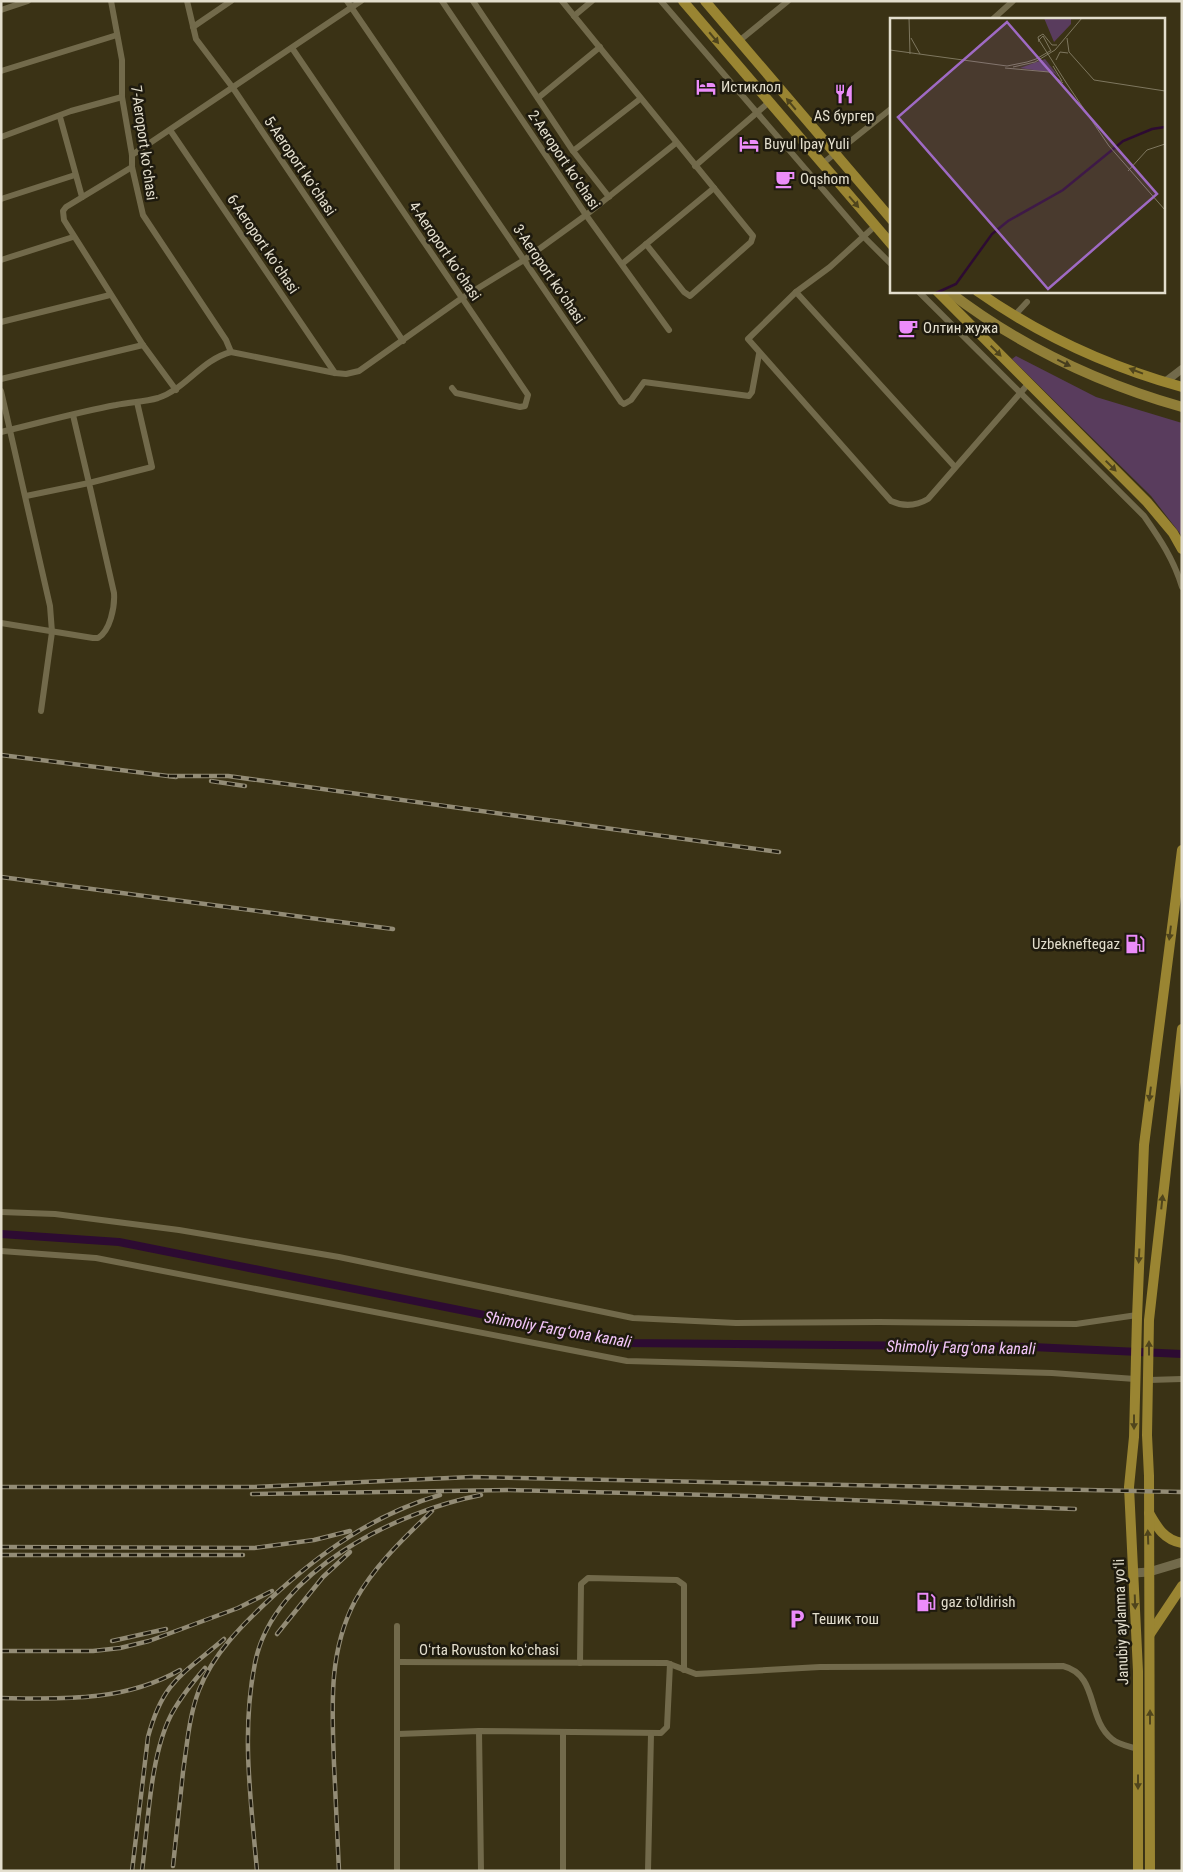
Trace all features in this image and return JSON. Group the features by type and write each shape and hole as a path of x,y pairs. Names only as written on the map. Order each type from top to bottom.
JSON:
{"highway":[{"path":"683,1 768,103 889,241"},
{"path":"705,1 834,155 890,218"},
{"path":"938,292 1147,502 1173,533 1182,549"},
{"path":"979,292 1015,315 1091,354 1182,387"},
{"name":"Janubiy aylanma yoʻli","path":"1138,1871 1138,1749 1134,1573 1129,1486 1134,1437 1144,1145 1182,850"},
{"name":"Janubiy aylanma yoʻli","path":"1150,1871 1149,1320 1182,1029"},
{"path":"1148,1513 1161,1534 1174,1542 1182,1543"},
{"path":"1150,1635 1182,1586"},
{"path":"1138,1818 1150,1818"}],"main road":[{"path":"949,292 1002,329 1066,364 1120,387 1182,407"},
{"path":"1134,1573 1149,1572 1182,1562"}],"street":[{"path":"1,10 28,1"},
{"name":"7-Aeroport koʻchasi","path":"111,1 122,60 122,98 132,155 132,167 143,216 226,340 231,352"},
{"name":"5-Aeroport koʻchasi","path":"187,1 196,38 233,88 402,341"},
{"path":"192,27 230,1"},
{"name":"3-Aeroport koʻchasi","path":"347,1 624,404 629,403 644,382 750,396 759,354"},
{"path":"132,155 361,1"},
{"name":"2-Aeroport koʻchasi","path":"442,1 586,215 669,330"},
{"path":"473,1 573,151 609,197"},
{"path":"562,1 640,99 751,232 754,239 692,295 684,292 646,244"},
{"path":"574,16 592,1"},
{"path":"661,1 863,236 890,263"},
{"path":"738,40 788,1"},
{"path":"994,18 1013,1"},
{"path":"1,71 117,35"},
{"path":"538,98 600,47"},
{"name":"4-Aeroport koʻchasi","path":"292,48 529,399 525,406 520,407 456,393 452,388"},
{"path":"1,137 60,117 72,111 122,98"},
{"path":"573,151 640,99"},
{"path":"695,166 768,103"},
{"path":"822,164 890,110"},
{"path":"60,117 82,196"},
{"name":"6-Aeroport koʻchasi","path":"170,130 335,373"},
{"path":"1,432 157,398 176,390 206,363 220,355 231,352 335,373 346,374 359,371 462,298 524,260 586,215 676,143"},
{"path":"132,167 66,207 63,211 64,220 142,345 176,390"},
{"path":"1,199 76,174"},
{"path":"622,264 714,188"},
{"path":"875,226 830,267 796,292 750,336 749,342 891,501 898,505 921,504 928,499 1029,384"},
{"path":"1,260 73,237"},
{"path":"796,292 955,467"},
{"path":"919,292 1144,516 1164,544 1176,567 1182,587"},
{"path":"1,322 110,295"},
{"path":"1015,315 1027,302"},
{"path":"1,379 142,345"},
{"path":"1165,382 1182,369"},
{"path":"1,391 50,606 52,632 41,711"},
{"path":"26,496 152,467 137,402"},
{"path":"1,623 98,638 105,632 115,604 73,416"},
{"path":"1,1212 55,1214 178,1230 339,1257 633,1318 736,1324 879,1322 1076,1324 1137,1317"},
{"path":"1,1251 96,1258 627,1361 1135,1376"},
{"path":"1149,1378 1182,1379"},
{"name":"Oʻrta Rovuston koʻchasi","path":"398,1662 670,1664 684,1670 684,1585 677,1580 588,1578 583,1580 581,1584 580,1663"},
{"name":"Oʻrta Rovuston koʻchasi","path":"397,1626 397,1871"},
{"path":"398,1734 479,1731 651,1734 666,1730 670,1664"},
{"path":"684,1670 696,1674 820,1667 1063,1666 1072,1668 1084,1678 1099,1724 1105,1732 1119,1743 1138,1749"},
{"path":"479,1731 481,1871"},
{"path":"563,1871 564,1732"},
{"path":"648,1871 651,1734"}],"shaded area":[{"path":"1016,356 1096,397 1182,423 1182,536 1151,496 1012,359"}],"waterway":[{"name":"Shimoliy Fargʻona kanali","path":"1,1234 119,1242 625,1343 1032,1347 1182,1354"}],"railway":[{"path":"1,755 176,777"},
{"path":"169,776 228,776 779,852"},
{"path":"211,781 245,786"},
{"path":"1,877 393,929"},
{"path":"1,1487 253,1487 471,1477 1182,1492"},
{"path":"252,1494 508,1490 750,1496 1075,1509"},
{"path":"173,1866 183,1772 193,1710 205,1677 220,1652 249,1619 270,1599 328,1551 370,1524 416,1503 440,1495"},
{"path":"257,1871 248,1767 248,1741 251,1689 255,1663 266,1630 286,1600 313,1574 344,1550 378,1531 413,1515 448,1503 481,1495"},
{"path":"339,1871 333,1701 336,1660 340,1640 346,1620 355,1601 371,1576 390,1553 432,1511"},
{"path":"1,1547 254,1548 314,1540 350,1531"},
{"path":"277,1634 323,1577 350,1552"},
{"path":"1,1555 243,1555"},
{"path":"1,1651 93,1651 120,1648 149,1641 238,1608 272,1591"},
{"path":"112,1641 166,1629"},
{"path":"132,1871 148,1737 154,1718 160,1703 176,1680 224,1639"},
{"path":"142,1871 151,1791 158,1750 171,1715 205,1668"},
{"path":"1,1698 70,1698 115,1693 137,1688 180,1670"}],"place":[{"name":"Истиклол","path":"706,87"},
{"name":"AS бургер","path":"844,94"},
{"name":"Buyul Ipay Yuli","path":"749,144"},
{"name":"Oqshom","path":"785,179"},
{"name":"Олтин жужа","path":"908,328"},
{"name":"Uzbekneftegaz","path":"1135,944"},
{"name":"gaz to'ldirish","path":"926,1602"},
{"name":"Тешик тош","path":"797,1619"}]}
